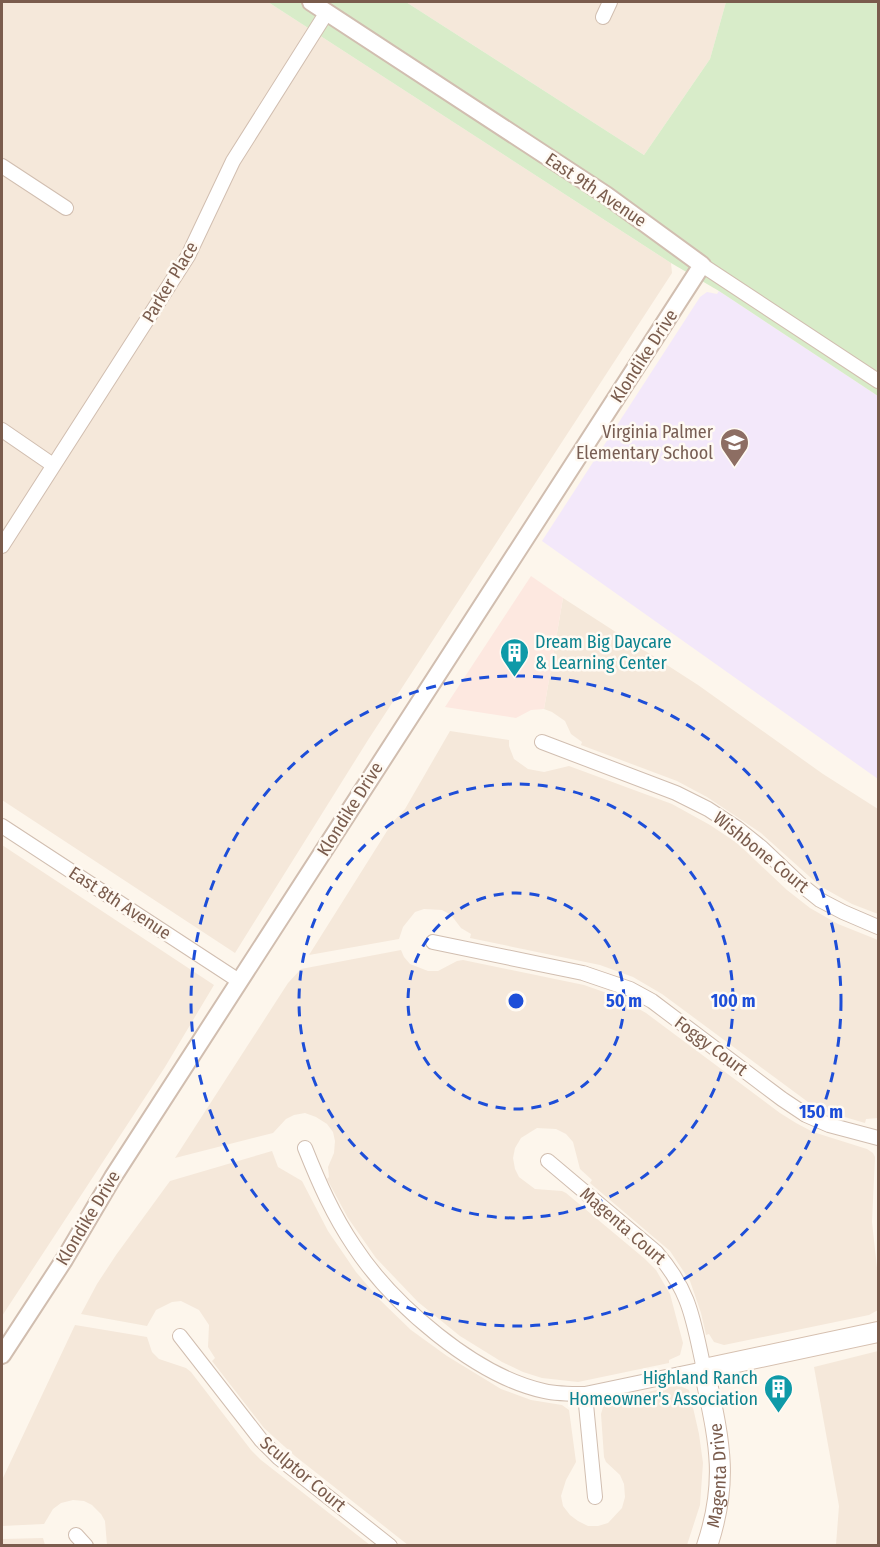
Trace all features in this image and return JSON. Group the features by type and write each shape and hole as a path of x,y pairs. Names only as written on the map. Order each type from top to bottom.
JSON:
{"main road":[{"path":"704,1369 879,1332"},
{"name":"Magenta Drive","path":"704,1369 719,1444 721,1469 718,1505 707,1545"}],"street":[{"name":"East 9th Avenue","path":"311,2 606,195 702,265 879,381"},
{"path":"603,17 610,2"},
{"name":"Parker Place","path":"2,546 188,256 233,161 327,12"},
{"path":"2,166 66,208"},
{"name":"Klondike Drive","path":"2,1355 64,1260 113,1177 417,703 532,531 702,265"},
{"path":"2,430 53,465"},
{"name":"Wishbone Court","path":"542,742 675,793 708,809 762,848 820,900 879,927"},
{"name":"East 8th Avenue","path":"2,826 239,981"},
{"name":"Foggy Court","path":"433,942 583,973 630,989 652,1001 782,1099 806,1114 829,1125 879,1138"},
{"path":"305,1148 329,1204 355,1248 385,1285 427,1326 458,1349 491,1369 524,1385 566,1394 585,1394 704,1369"},
{"name":"Magenta Court","path":"548,1161 656,1252 670,1269 691,1309 704,1369"},
{"name":"Sculptor Court","path":"180,1336 261,1440 279,1458 390,1545"},
{"path":"585,1394 595,1497"},
{"path":"76,1535 86,1545"}],"shaded area":[{"path":"2,2 268,2 671,263 672,273 368,740 235,953 2,800"},
{"path":"406,2 726,2 710,59 644,155"},
{"name":"Virginia Palmer Elementary School","path":"719,291 878,396 878,779 542,541 700,297 707,292 717,294"},
{"path":"531,576 563,598 544,709 531,710 516,718 445,707"},
{"path":"563,598 698,685 823,774 878,809 878,914 852,904 820,886 761,833 707,797 677,781 581,745 582,742 571,734 565,721 544,709"},
{"path":"450,731 509,740 514,759 528,769 544,772 569,766 672,804 737,843 787,890 810,908 838,924 878,940 878,1118 866,1119 865,1123 831,1113 808,1102 662,994 633,977 600,965 470,938 471,934 461,928 451,915 442,910 424,909 415,912 403,927 399,939 309,955 392,823 405,809"},
{"path":"2,845 214,985 165,1067 2,1316"},
{"path":"401,950 410,964 428,971 438,971 463,960 584,985 618,997 646,1013 796,1123 813,1132 873,1153 875,1157 872,1222 878,1277 878,1310 869,1315 724,1345 714,1342 709,1334 706,1335 690,1281 670,1251 590,1183 592,1180 580,1169 573,1142 566,1134 556,1129 537,1128 521,1138 515,1148 513,1158 519,1177 535,1189 566,1193 656,1270 670,1294 683,1343 680,1355 669,1360 669,1363 578,1382 542,1378 502,1362 460,1336 418,1302 376,1258 348,1218 327,1179 335,1141 333,1132 327,1124 316,1117 305,1113 294,1115 286,1119 273,1133 175,1158 288,983 301,969"},
{"path":"272,1151 278,1167 302,1181 328,1231 356,1272 380,1300 411,1330 447,1356 501,1389 531,1400 562,1405 569,1410 576,1462 566,1480 561,1496 563,1506 578,1521 588,1526 608,1523 622,1508 625,1497 624,1484 620,1475 606,1462 604,1457 601,1414 604,1404 678,1385 689,1390 703,1463 700,1505 687,1545 408,1545 295,1456 264,1428 212,1361 215,1358 208,1347 209,1325 199,1310 181,1301 172,1302 156,1310 147,1326 81,1314 116,1255 170,1181"},
{"path":"75,1325 147,1337 152,1352 159,1359 186,1368 191,1372 261,1460 370,1545 107,1545 105,1521 101,1514 84,1501 73,1500 61,1503 53,1509 44,1524 2,1526 2,1480"},
{"path":"878,1351 878,1545 836,1545 839,1506 814,1367"},
{"path":"43,1538 45,1545 2,1545 2,1539"}],"green space":[{"path":"268,2 406,2 644,155 710,59 726,2 878,2 878,396 719,291 671,263"}],"place":[{"name":"Virginia Palmer Elementary School","path":"734,468"},
{"name":"Dream Big Daycare & Learning Center","path":"514,678"},
{"name":"Highland Ranch Homeowner's Association","path":"779,1414"}]}
